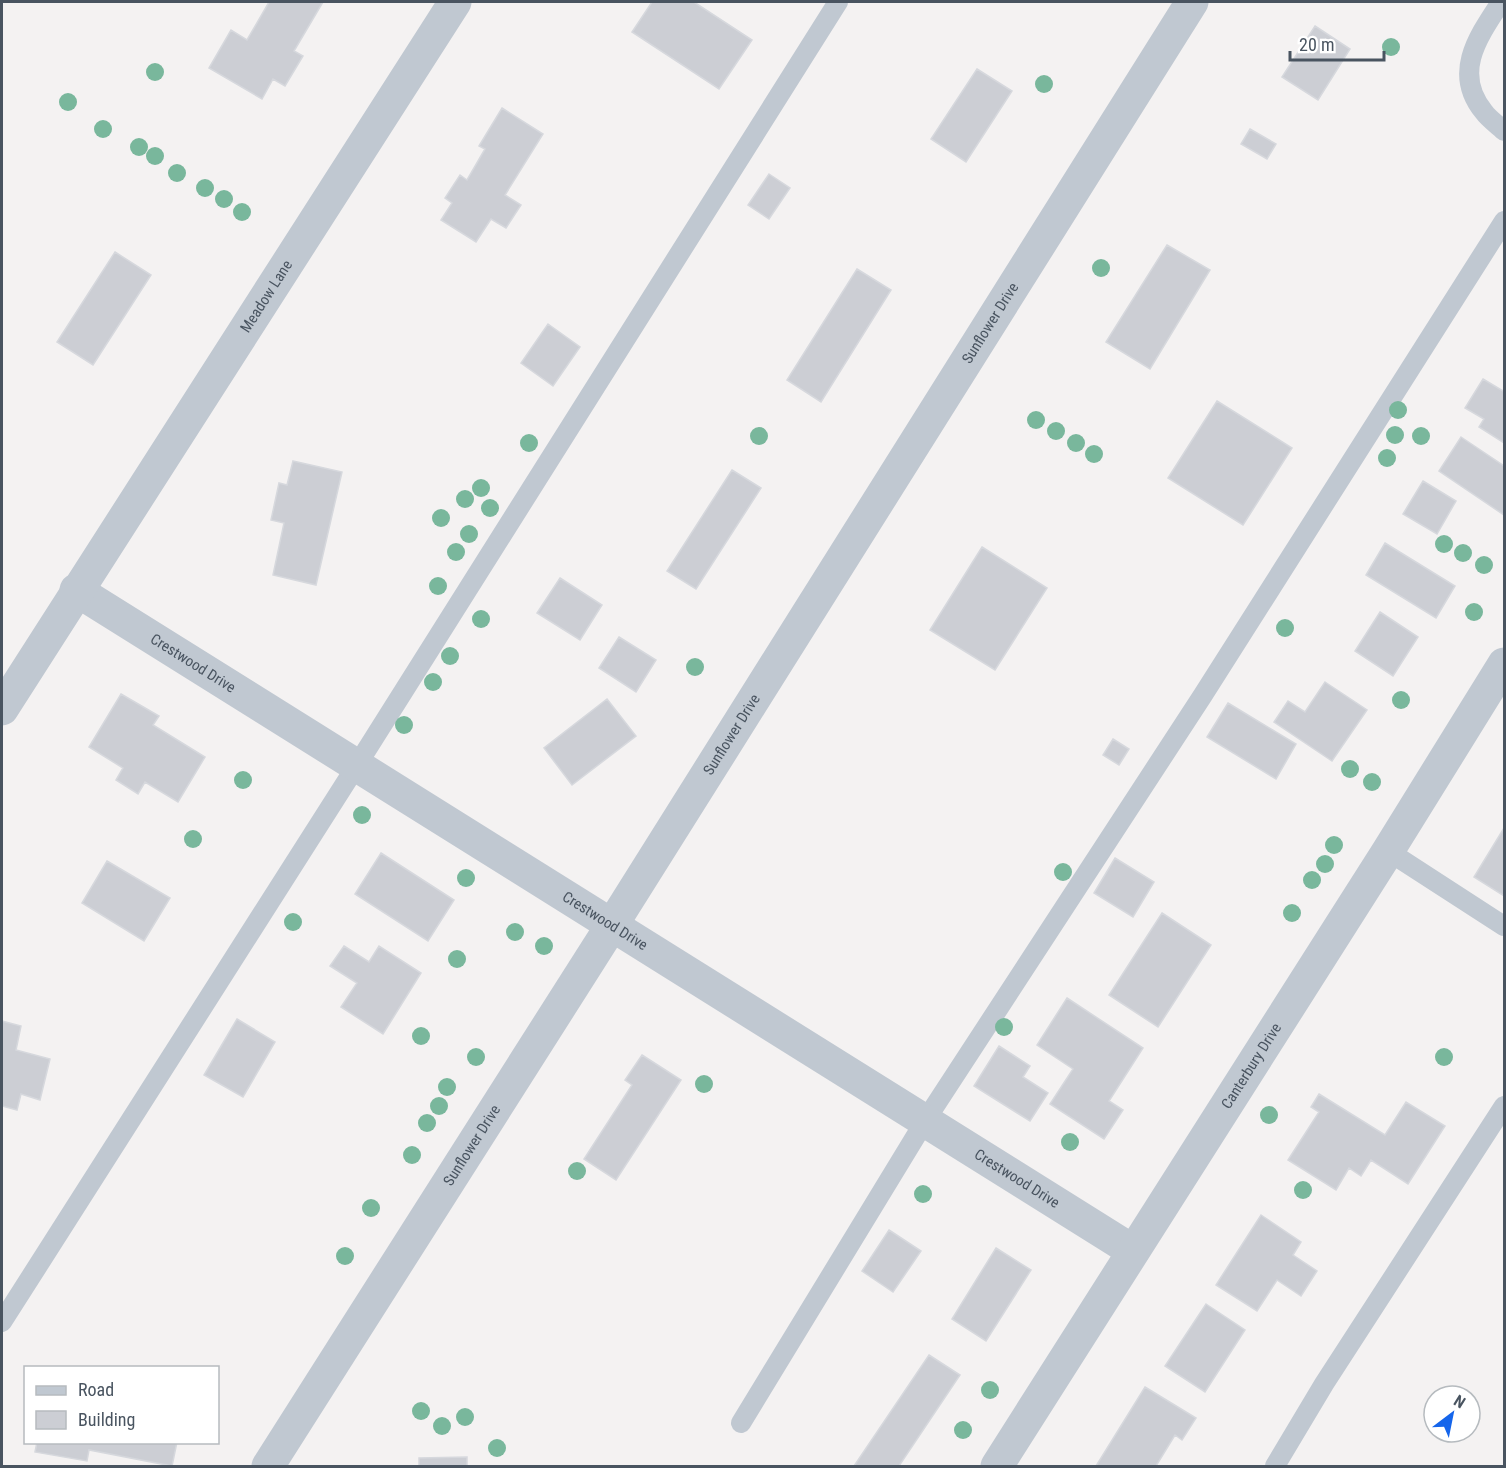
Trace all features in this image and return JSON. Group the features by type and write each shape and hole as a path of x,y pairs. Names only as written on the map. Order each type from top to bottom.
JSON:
{"street":[{"name":"Meadow Lane","path":"2,709 76,590 455,2"},
{"name":"Sunflower Drive","path":"268,1467 612,926 1192,2"},
{"name":"Crestwood Drive","path":"76,590 1133,1251"},
{"name":"Canterbury Drive","path":"997,1467 1504,664"}],"lane":[{"path":"2,1322 357,765 838,2"},
{"path":"1501,2 1478,37 1468,68 1470,91 1484,113 1504,131"},
{"path":"741,1423 925,1121 1203,695 1504,221"},
{"path":"1388,851 1504,926"},
{"path":"1275,1467 1324,1384 1504,1106"}],"building":[{"path":"269,2 323,2 294,51 303,56 285,86 273,79 262,99 209,68 231,30 247,40"},
{"path":"652,2 694,2 752,40 719,89 632,32"},
{"path":"1315,26 1350,49 1318,100 1282,77"},
{"path":"977,69 1012,91 966,162 931,139"},
{"path":"502,108 543,134 505,195 521,205 506,228 491,219 476,242 441,220 452,203 445,198 460,175 467,180 485,149 479,146"},
{"path":"1250,129 1276,144 1267,159 1241,144"},
{"path":"769,174 790,188 769,219 748,205"},
{"path":"1167,245 1210,270 1150,369 1106,342"},
{"path":"115,252 151,275 93,365 57,342"},
{"path":"857,269 891,290 821,402 787,380"},
{"path":"548,324 580,347 553,386 521,363"},
{"path":"1483,379 1503,391 1504,389 1504,443 1479,427 1484,419 1465,408"},
{"path":"1217,401 1292,448 1243,525 1168,478"},
{"path":"1461,437 1504,466 1504,515 1439,471"},
{"path":"293,461 342,472 316,585 273,575 284,523 271,520 279,483 287,485"},
{"path":"732,470 761,488 696,589 667,571"},
{"path":"1423,481 1456,501 1437,534 1403,514"},
{"path":"1385,543 1455,586 1436,618 1366,575"},
{"path":"982,547 1047,588 995,670 930,630"},
{"path":"560,578 602,605 580,640 537,613"},
{"path":"1380,612 1418,637 1393,676 1355,651"},
{"path":"619,637 656,660 636,692 599,668"},
{"path":"1325,682 1367,710 1332,761 1274,722 1288,701 1305,712"},
{"path":"121,694 159,716 153,725 205,757 178,802 145,782 138,794 116,780 123,768 89,747"},
{"path":"607,699 636,736 572,785 544,748"},
{"path":"1228,703 1296,744 1276,779 1207,737"},
{"path":"1113,739 1129,749 1119,765 1103,755"},
{"path":"1504,828 1504,896 1474,877"},
{"path":"381,853 454,900 428,941 355,894"},
{"path":"1115,858 1154,882 1133,917 1094,893"},
{"path":"107,861 170,898 144,941 82,903"},
{"path":"1162,913 1211,945 1158,1027 1109,995"},
{"path":"344,946 369,962 379,946 421,973 383,1034 341,1007 357,983 330,966"},
{"path":"1067,998 1143,1048 1109,1101 1123,1110 1104,1139 1050,1104 1073,1069 1037,1045"},
{"path":"237,1019 275,1042 243,1097 204,1075"},
{"path":"2,1021 21,1026 16,1050 50,1059 40,1100 21,1094 17,1110 2,1106"},
{"path":"999,1046 1030,1066 1023,1077 1048,1093 1030,1121 974,1086"},
{"path":"642,1055 681,1080 616,1180 584,1159 632,1085 625,1080"},
{"path":"1319,1094 1385,1135 1406,1102 1445,1126 1408,1184 1371,1160 1361,1176 1349,1168 1336,1190 1288,1160 1319,1112 1311,1107"},
{"path":"1261,1215 1301,1242 1293,1255 1317,1271 1301,1296 1277,1280 1257,1311 1216,1285"},
{"path":"889,1230 921,1251 893,1292 862,1271"},
{"path":"996,1248 1031,1270 986,1341 952,1319"},
{"path":"1206,1304 1245,1330 1205,1392 1165,1366"},
{"path":"929,1355 960,1375 899,1466 854,1466"},
{"path":"1145,1387 1196,1418 1182,1440 1175,1435 1156,1466 1096,1466"},
{"path":"37,1444 177,1444 172,1466 89,1450 87,1461 35,1452"},
{"path":"467,1457 467,1466 419,1466 419,1458"}]}
